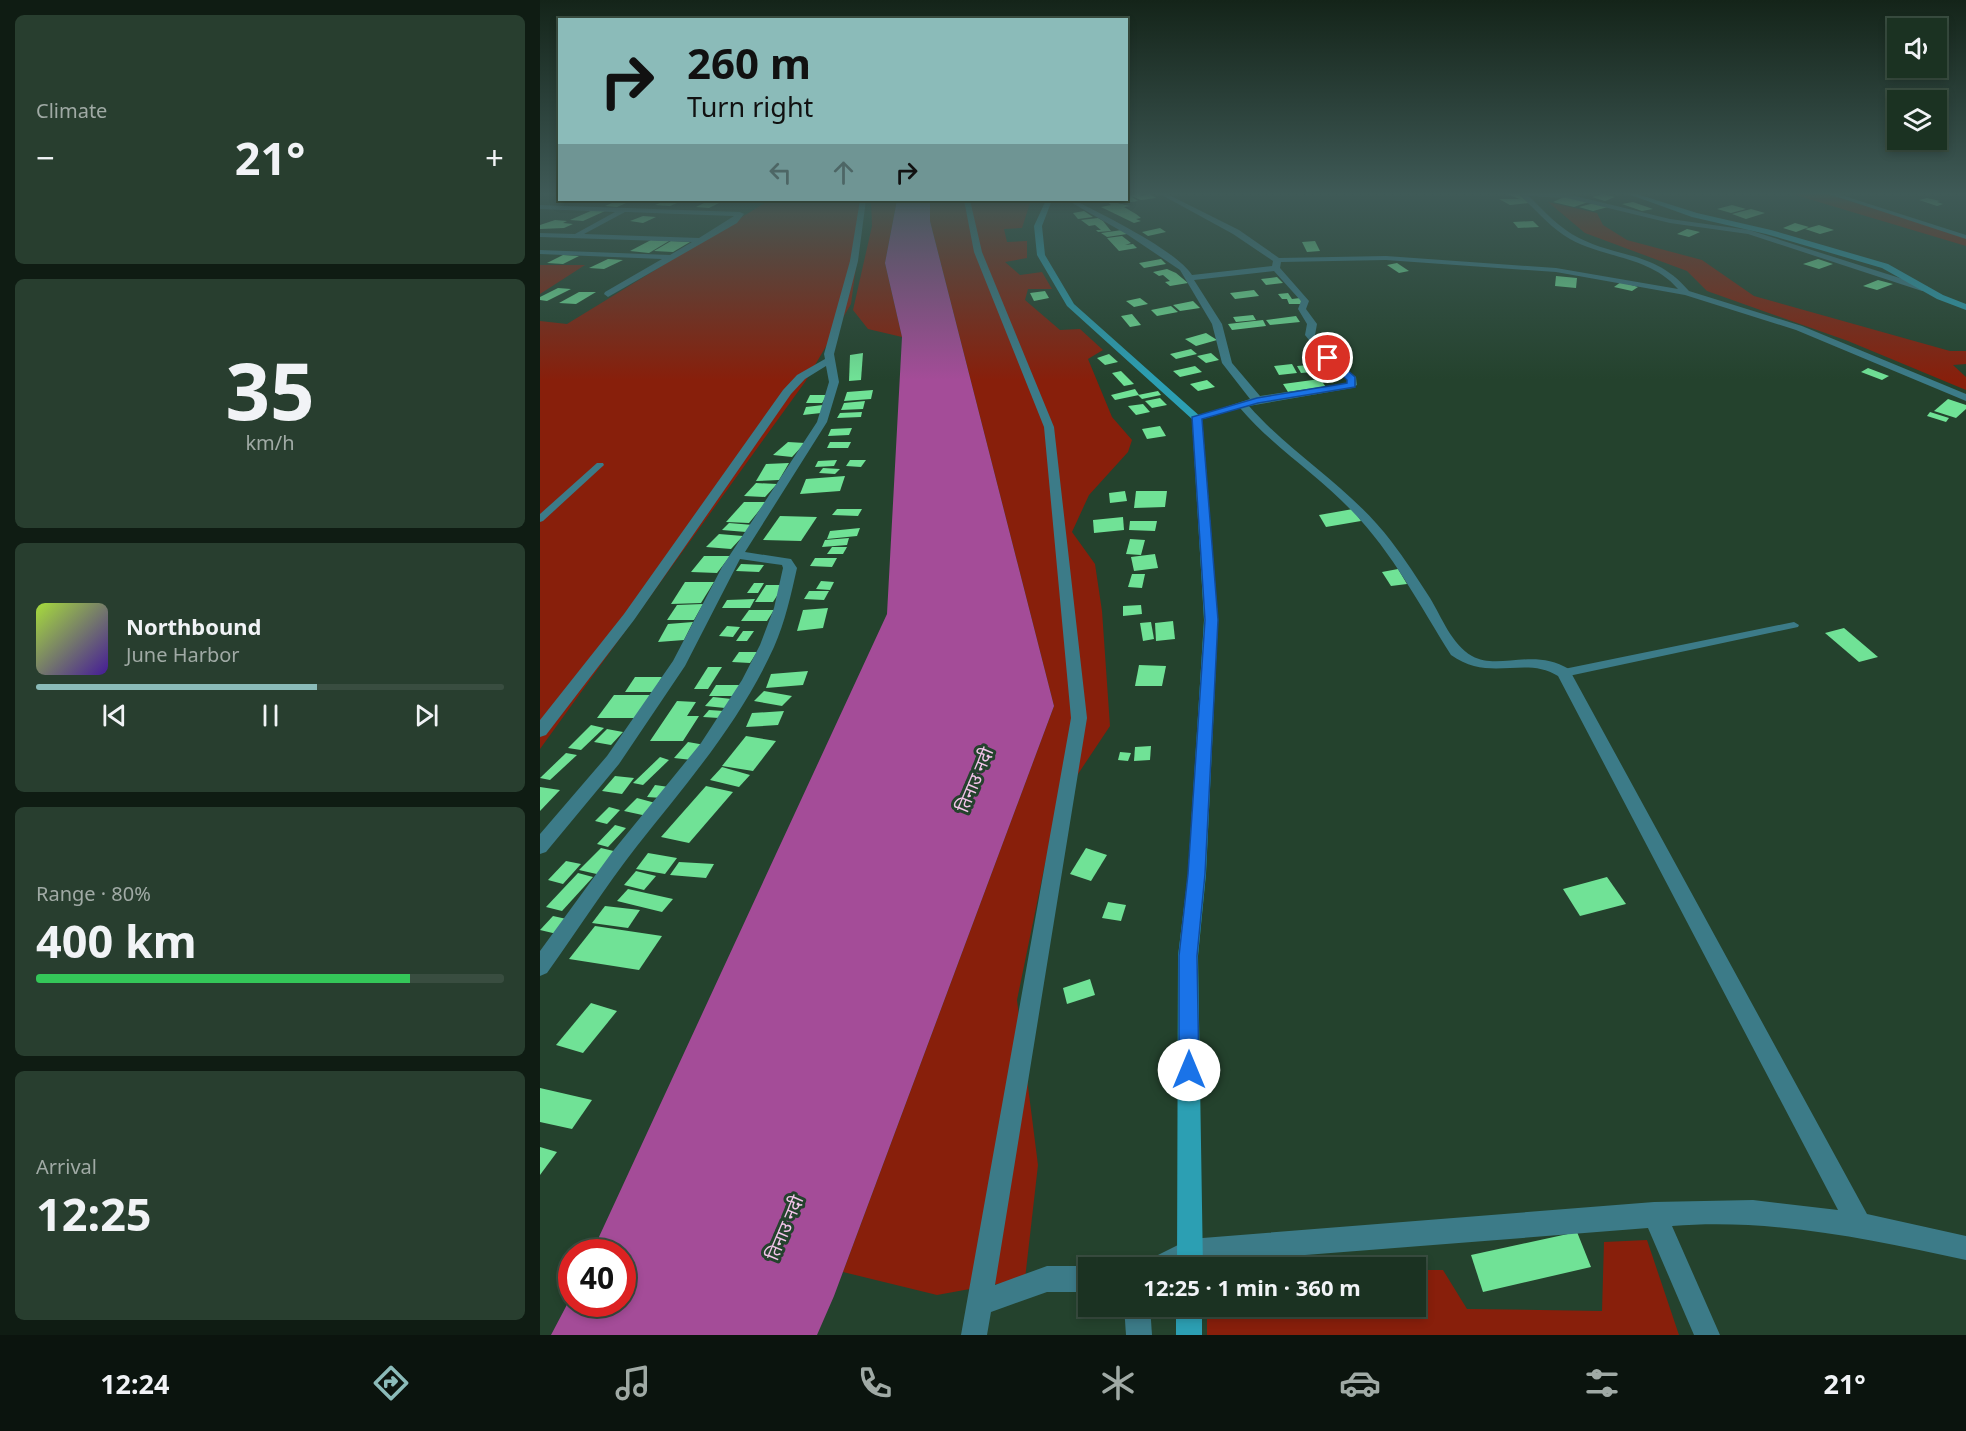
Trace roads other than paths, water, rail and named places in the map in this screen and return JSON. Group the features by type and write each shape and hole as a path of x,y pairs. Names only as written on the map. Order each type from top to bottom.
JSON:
{"street":[{"path":"652,256 670,257"},
{"path":"540,847 613,760 680,662 737,555 822,422 834,382 828,361 855,256"},
{"path":"974,1335 1079,718 1049,427 980,256"},
{"path":"1042,256 1071,306 1197,417 1211,620 1197,874 1188,956 1190,1257"},
{"path":"1166,256 1183,268 1191,278 1217,324 1227,363 1250,402 1256,422 1357,508 1418,589 1456,652 1464,660 1482,666 1545,664 1557,666 1564,673 1859,1225"},
{"path":"1197,417 1250,402 1352,385 1352,379 1328,358 1310,335 1312,324 1302,309 1305,302 1276,264 1266,256"},
{"path":"1630,256 1657,265 1675,277 1686,293"},
{"path":"1824,256 1925,289 1966,307"},
{"path":"1852,256 1885,266 1925,289"},
{"path":"608,294 670,257"},
{"path":"1191,278 1276,264 1386,258 1556,270 1686,293 1799,328 1966,398"},
{"path":"540,731 629,617 787,392 801,378 828,361"},
{"path":"540,967 630,842 684,780 727,722 762,655 785,600 790,568 786,562 737,555"},
{"path":"1220,1257 1654,1214 1753,1212 1859,1225 1966,1248"},
{"path":"1654,1214 1707,1335"},
{"path":"981,1303 1047,1279 1078,1279"},
{"path":"1138,1317 1139,1335"},
{"path":"1189,1335 1190,1317"}],"lane":[{"path":"540,519 600,465"},
{"path":"1564,673 1794,625"}],"water":[{"name":"तिनाउ नदी","path":"886,256 939,256 1054,706 834,1296 817,1335 551,1335 560,1317 636,1317 636,1239 598,1239 887,614 902,337 885,263"}]}
